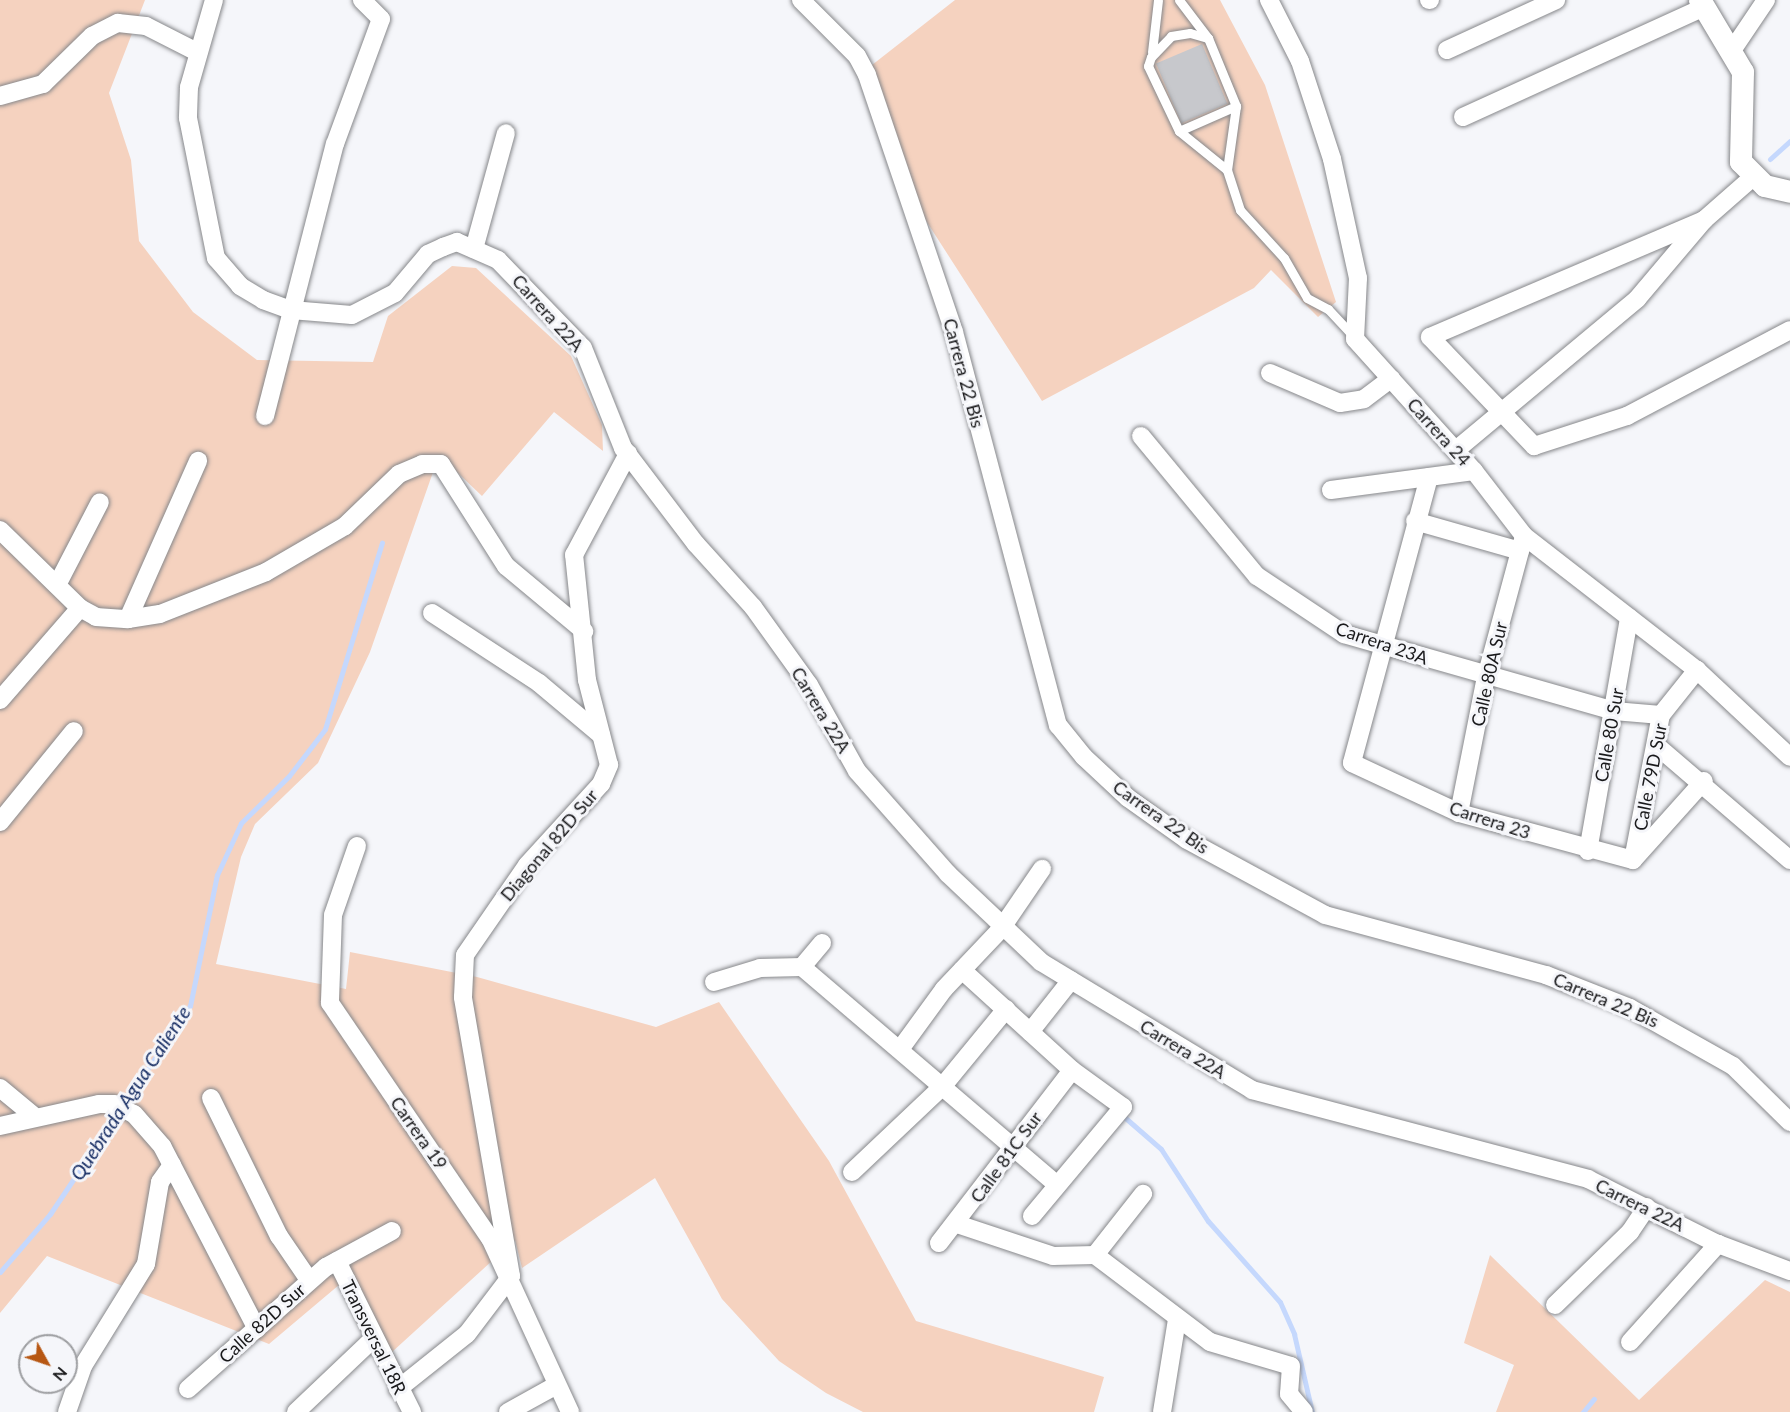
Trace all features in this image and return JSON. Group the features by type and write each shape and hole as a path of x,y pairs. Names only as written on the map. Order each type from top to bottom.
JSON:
{"street":[{"name":"Carrera 22A","path":"214,0 199,53 188,118 216,258 240,286 291,310 352,315 395,293 428,254 457,242 498,260 584,348 628,454 688,535 753,607 809,685 857,771 1001,929 1071,980 1252,1090 1479,1154 1588,1179 1718,1244 1790,1271"},
{"path":"265,416 336,144 381,19 362,0"},
{"path":"1269,0 1300,61 1332,159 1358,278 1355,339"},
{"path":"1447,50 1556,0"},
{"path":"1732,49 1766,0"},
{"name":"Carrera 22 Bis","path":"803,1 857,56 867,75 954,332 1058,725 1084,757 1128,798 1187,840 1325,915 1546,975 1630,1008 1733,1066 1790,1122"},
{"path":"1463,117 1702,3 1732,49 1743,72 1742,162 1752,178 1790,192"},
{"path":"0,96 43,84 92,36 118,23 146,26 199,53"},
{"path":"474,249 506,134"},
{"path":"1456,450 1637,299 1704,220 1752,178"},
{"path":"1704,220 1430,337 1534,446 1627,416 1790,330"},
{"name":"Carrera 24","path":"1355,339 1474,471 1522,544 1629,618 1697,670 1789,753"},
{"path":"1270,373 1340,404 1364,399 1391,379"},
{"name":"Carrera 23A","path":"1141,436 1257,576 1344,634 1486,677 1614,711 1661,715"},
{"name":"Diagonal 82D Sur","path":"511,1276 464,997 465,956 527,865 601,784 609,765 587,680 584,631 574,555 628,454"},
{"path":"128,619 198,461"},
{"path":"0,530 80,608 96,617 128,619 208,595 318,545 399,474 422,464 441,464 506,566 584,631"},
{"path":"1331,490 1474,471"},
{"path":"1387,646 1415,521 1429,477"},
{"path":"57,585 100,502"},
{"path":"1415,521 1522,544"},
{"name":"Calle 80A Sur","path":"1459,813 1486,677 1522,544"},
{"path":"0,700 80,608"},
{"path":"432,612 540,683 601,735"},
{"name":"Calle 80 Sur","path":"1588,851 1629,618"},
{"name":"Carrera 23","path":"1387,646 1352,763 1459,813 1588,851 1634,860"},
{"name":"Calle 79D Sur","path":"1634,860 1661,715 1697,670"},
{"path":"0,822 74,731"},
{"path":"1657,746 1704,781 1790,860"},
{"path":"1634,860 1704,781"},
{"name":"Carrera 19","path":"357,846 333,915 330,1003 511,1276 555,1386 570,1412"},
{"path":"901,1048 962,970 1001,929 1042,868"},
{"path":"802,967 822,943"},
{"path":"714,981 760,968 802,967 901,1048 1011,1148 1055,1183"},
{"path":"962,970 1072,1070 1123,1107 1055,1183 1032,1216"},
{"path":"1030,1032 1071,980"},
{"path":"852,1172 942,1087 1006,1009"},
{"name":"Calle 81C Sur","path":"939,1243 957,1224 1011,1148 1072,1070"},
{"path":"0,1088 35,1117"},
{"path":"211,1098 279,1236 309,1280"},
{"path":"0,1126 35,1117 114,1104 147,1127 172,1166 257,1329"},
{"path":"67,1412 83,1366 146,1264 160,1182 172,1166"},
{"path":"1095,1255 1143,1194"},
{"path":"1555,1305 1630,1232 1647,1207"},
{"path":"957,1224 1053,1256 1095,1255 1210,1342 1290,1366 1290,1394 1304,1412"},
{"name":"Calle 82D Sur","path":"188,1389 309,1280 337,1261 392,1231"},
{"path":"1630,1342 1718,1244"},
{"name":"Transversal 18R","path":"337,1261 373,1339 412,1412"},
{"path":"398,1389 467,1334 511,1276"},
{"path":"1162,1412 1177,1319"},
{"path":"296,1412 373,1339"},
{"path":"508,1412 555,1386"}],"lane":[{"path":"1158,0 1148,66 1179,131 1227,170"},
{"path":"1179,0 1208,38 1236,106 1227,170 1240,210 1284,258 1307,298 1328,309 1355,339"},
{"path":"1148,66 1155,48 1171,36 1190,33 1208,38"},
{"path":"1179,131 1236,106"}],"shaded area":[{"path":"0,0 145,0 109,93 131,160 139,241 193,312 257,360 373,362 388,316 452,266 476,268 571,356 602,425 603,451 554,412 482,496 439,455 370,652 318,763 255,824 241,857 216,964 346,989 350,952 477,977 656,1027 719,1002 829,1161 916,1321 1104,1377 1094,1412 863,1412 826,1393 779,1361 722,1299 655,1178 522,1268 515,1240 392,1352 352,1274 269,1344 47,1256 0,1313"},
{"path":"955,0 1220,0 1265,85 1336,302 1318,317 1271,270 1254,288 1042,401 923,216 872,65"},
{"path":"1490,1255 1639,1400 1765,1280 1790,1292 1790,1412 1496,1412 1514,1365 1464,1343"}],"building":[{"path":"1202,44 1227,104 1181,123 1156,64"}],"waterway":[{"path":"1770,159 1790,141"},
{"name":"Quebrada Agua Caliente","path":"0,1272 50,1214 190,1006 217,875 241,823 289,776 325,729 382,543"},
{"path":"1122,1115 1161,1149 1208,1221 1280,1302 1294,1334 1312,1412"},
{"path":"1583,1412 1594,1399"}]}
